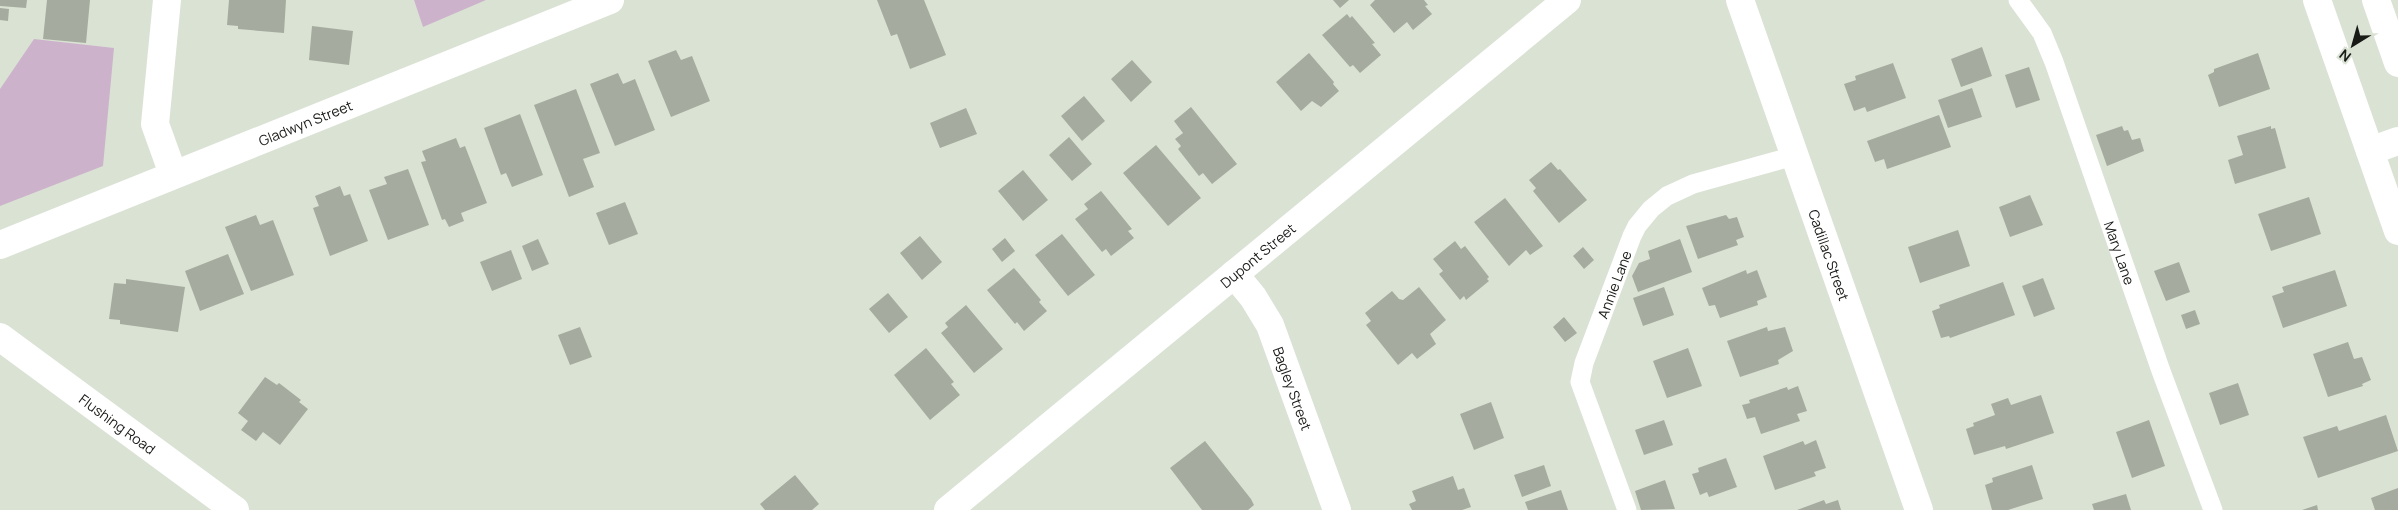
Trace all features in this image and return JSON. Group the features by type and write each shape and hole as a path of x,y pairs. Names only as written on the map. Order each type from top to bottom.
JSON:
{"street":[{"path":"166,0 155,124 173,174"},
{"name":"Gladwyn Street","path":"0,245 610,0"},
{"name":"Dupont Street","path":"948,510 1567,0"},
{"name":"Cadillac Street","path":"1740,0 1919,510"},
{"path":"2317,0 2398,231"},
{"path":"2376,0 2398,63"},
{"path":"2370,151 2398,141"},
{"name":"Bagley Street","path":"1234,274 1253,297 1270,325 1337,510"},
{"name":"Flushing Road","path":"0,337 234,510"}],"lane":[{"name":"Mary Lane","path":"2018,0 2042,33 2054,62 2161,371 2213,510"},
{"name":"Annie Lane","path":"1627,510 1580,382 1584,363 1637,226 1658,202 1679,190 1708,179 1794,156"}],"shaded area":[{"path":"414,0 486,0 423,27"},
{"path":"34,39 114,48 103,166 0,206 0,89"}],"building":[{"path":"0,0 27,0 26,8 0,6"},
{"path":"47,0 90,0 86,43 43,39"},
{"path":"229,0 286,0 284,33 238,29 238,26 227,25"},
{"path":"877,0 924,0 946,55 910,69 897,34 891,36"},
{"path":"1333,0 1349,0 1340,8"},
{"path":"1375,0 1424,0 1428,5 1425,6 1432,14 1413,30 1407,22 1394,33 1370,5"},
{"path":"0,8 9,9 8,21 0,20"},
{"path":"1347,14 1350,18 1352,16 1375,43 1372,44 1381,55 1360,73 1353,65 1350,67 1322,35"},
{"path":"312,26 353,31 349,65 309,60"},
{"path":"1982,47 1992,76 1961,87 1951,59"},
{"path":"676,50 681,60 692,56 710,101 671,117 648,61"},
{"path":"1309,53 1334,82 1333,84 1339,91 1321,107 1312,101 1301,111 1276,82"},
{"path":"2258,53 2270,89 2219,107 2208,75 2214,72 2214,69"},
{"path":"1132,60 1152,82 1131,102 1111,79"},
{"path":"1893,63 1906,98 1867,112 1865,107 1854,111 1844,84 1856,80 1855,76"},
{"path":"2029,67 2040,100 2016,108 2005,75"},
{"path":"618,73 623,84 635,79 655,130 615,146 590,84"},
{"path":"1972,88 1982,117 1948,128 1938,100"},
{"path":"576,89 600,153 583,159 594,187 569,197 534,105"},
{"path":"1084,96 1105,121 1082,141 1061,116"},
{"path":"1191,107 1237,164 1212,184 1203,173 1199,176 1178,149 1181,146 1175,139 1183,133 1174,121"},
{"path":"966,108 977,134 940,148 930,123"},
{"path":"520,114 543,175 512,187 506,173 501,175 484,128"},
{"path":"1939,115 1951,147 1887,169 1884,159 1875,162 1867,141"},
{"path":"2122,126 2124,131 2128,130 2132,140 2140,138 2144,151 2107,166 2096,135"},
{"path":"2271,126 2271,129 2275,128 2286,168 2235,184 2228,160 2243,155 2237,136"},
{"path":"1069,137 1092,164 1072,181 1049,155"},
{"path":"456,138 460,148 465,146 487,203 461,213 464,221 449,227 445,219 442,220 421,162 426,161 422,151"},
{"path":"1156,145 1201,198 1168,226 1123,173"},
{"path":"1551,162 1558,170 1560,169 1587,200 1559,223 1533,191 1536,188 1529,180"},
{"path":"408,169 429,225 388,240 369,190 387,184 384,177"},
{"path":"1023,170 1048,200 1023,221 998,191"},
{"path":"340,186 344,196 350,194 368,241 330,256 313,208 319,206 315,196"},
{"path":"1101,191 1132,229 1128,231 1134,238 1111,256 1106,249 1102,252 1075,219 1088,209 1084,204"},
{"path":"2030,195 2043,225 2010,237 1999,207"},
{"path":"2309,197 2321,234 2271,251 2258,214"},
{"path":"1505,198 1543,246 1530,255 1526,250 1509,266 1474,222"},
{"path":"625,202 638,234 609,245 596,213"},
{"path":"256,215 260,225 273,220 294,275 251,291 225,227"},
{"path":"1726,215 1729,219 1737,217 1744,237 1736,240 1738,245 1698,259 1686,226"},
{"path":"1958,230 1970,266 1920,283 1908,247"},
{"path":"1062,234 1095,275 1068,296 1035,255"},
{"path":"920,236 942,262 922,280 900,253"},
{"path":"1005,238 1015,251 1002,262 992,249"},
{"path":"538,239 549,264 532,271 522,246"},
{"path":"1680,239 1692,272 1638,292 1632,276 1639,263 1650,259 1648,251"},
{"path":"1455,241 1461,249 1465,246 1489,277 1487,279 1489,281 1466,300 1464,296 1460,300 1439,274 1443,271 1433,259"},
{"path":"1583,247 1594,260 1584,269 1573,256"},
{"path":"511,250 522,279 492,291 480,262"},
{"path":"228,254 244,294 200,311 185,271"},
{"path":"2179,262 2190,292 2166,301 2154,271"},
{"path":"1014,268 1041,300 1039,302 1047,311 1024,331 1017,322 1015,324 987,290"},
{"path":"1746,270 1747,274 1757,270 1767,297 1757,301 1758,305 1720,318 1715,305 1709,306 1702,288"},
{"path":"2335,270 2347,306 2283,328 2272,296 2284,292 2282,287"},
{"path":"2043,278 2055,309 2034,317 2022,286"},
{"path":"126,279 185,287 178,332 120,324 120,320 109,319 114,283 126,284"},
{"path":"2003,282 2015,315 1950,338 1949,336 1941,338 1932,311 1940,308 1939,305"},
{"path":"1419,287 1446,320 1430,334 1436,344 1417,359 1412,353 1398,365 1366,325 1371,321 1365,313 1392,291 1399,299 1403,300"},
{"path":"1664,287 1674,315 1643,326 1633,298"},
{"path":"888,293 908,317 889,333 869,309"},
{"path":"966,305 1003,349 974,373 941,333 948,327 945,323"},
{"path":"2195,310 2200,324 2186,329 2181,315"},
{"path":"1564,317 1577,333 1565,342 1553,327"},
{"path":"580,327 592,357 570,365 558,335"},
{"path":"1767,327 1768,331 1785,327 1793,351 1778,360 1779,364 1740,377 1727,341"},
{"path":"2348,342 2354,359 2362,357 2371,380 2362,384 2363,386 2328,397 2313,354"},
{"path":"926,348 954,382 951,384 960,395 930,420 894,375"},
{"path":"1688,348 1702,386 1667,398 1653,361"},
{"path":"265,377 277,385 279,383 301,400 299,402 308,409 280,445 263,432 256,441 241,430 248,421 238,413"},
{"path":"2238,383 2249,415 2220,425 2209,393"},
{"path":"1798,386 1807,411 1797,414 1800,421 1761,434 1755,417 1747,419 1742,405 1750,403 1749,400 1787,387 1788,390"},
{"path":"2041,395 2054,433 2006,449 2005,446 1974,455 1966,429 1974,426 1973,423 1995,415 1991,404 2008,398 2011,405"},
{"path":"1491,402 1504,438 1474,450 1460,414"},
{"path":"2386,415 2398,451 2318,478 2303,437 2337,426 2339,431"},
{"path":"1664,420 1673,445 1644,455 1635,430"},
{"path":"2149,420 2165,466 2132,478 2116,432"},
{"path":"1816,440 1826,468 1814,472 1816,476 1775,490 1763,456 1803,441 1805,445"},
{"path":"1205,441 1251,499 1254,505 1248,510 1202,510 1170,468"},
{"path":"1726,458 1737,487 1709,497 1707,492 1700,495 1692,474 1699,472 1698,468"},
{"path":"1544,465 1551,486 1522,497 1514,475"},
{"path":"2032,465 2043,499 2008,510 1992,510 1985,485 1993,482 1992,478"},
{"path":"795,475 819,504 812,510 765,510 760,504"},
{"path":"1453,476 1458,490 1464,488 1471,507 1462,510 1412,510 1409,504 1416,501 1412,491"},
{"path":"1665,480 1675,509 1641,510 1635,491"},
{"path":"2398,488 2398,510 2375,510 2371,498"},
{"path":"1561,490 1568,510 1528,510 1525,502"},
{"path":"2126,494 2131,510 2094,510 2092,504"},
{"path":"1824,500 1826,504 1838,500 1841,510 1797,510"},
{"path":"2317,505 2318,510 2302,510"}]}
